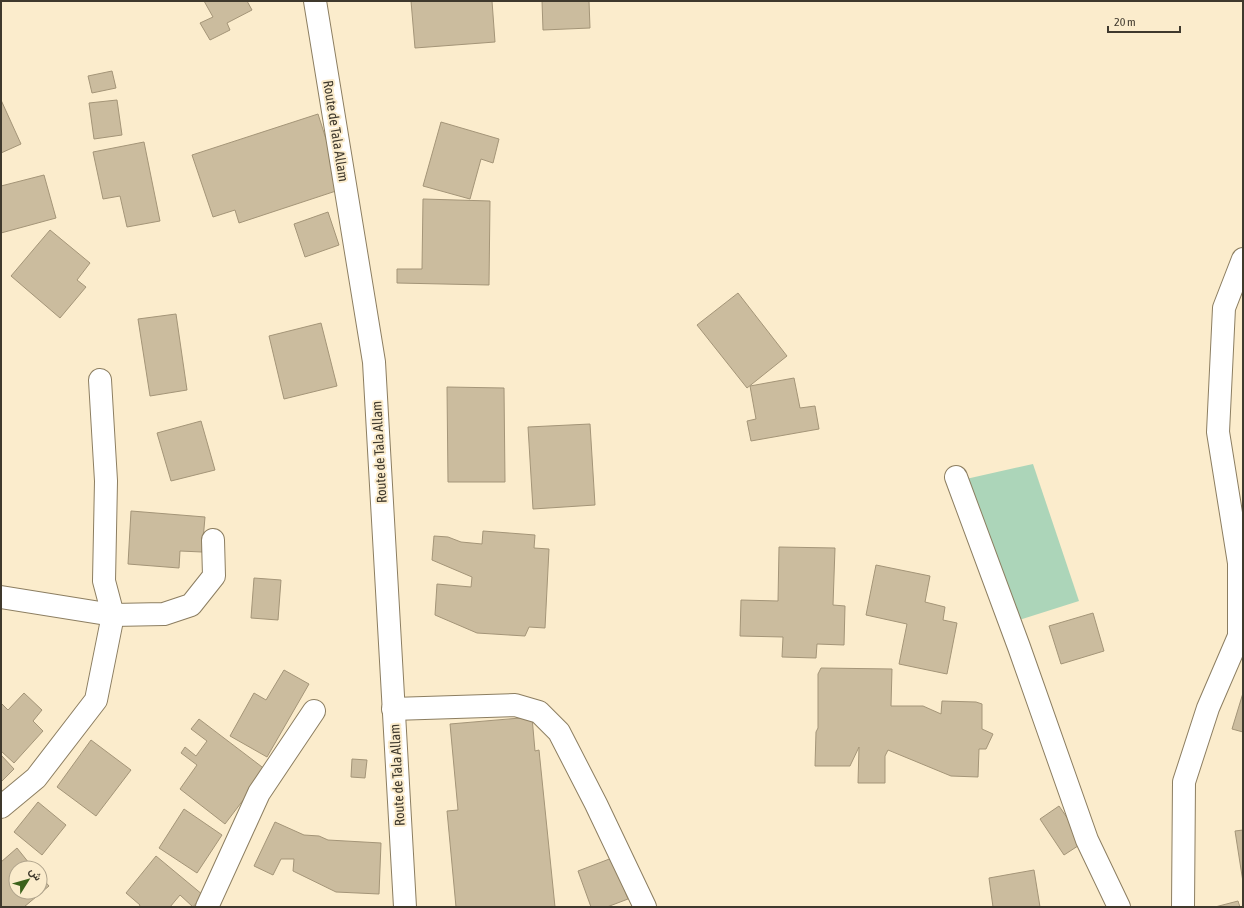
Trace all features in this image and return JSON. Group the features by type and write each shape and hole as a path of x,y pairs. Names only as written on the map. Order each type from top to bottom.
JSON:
{"street":[{"name":"Route de Tala Allam","path":"315,1 374,362 404,907"},
{"path":"1183,907 1184,782 1208,708 1239,636 1239,563 1218,432 1224,308 1243,259"},
{"path":"1,807 36,778 96,700 113,615 104,581 106,481 100,380"},
{"path":"956,477 1088,840 1119,907"},
{"path":"1,596 113,615 164,614 191,605 214,576 213,540"},
{"path":"393,709 515,705 539,712 559,732 596,804 645,907"},
{"path":"207,907 259,793 314,711"}],"green space":[{"path":"1033,464 1079,601 1010,623 966,479"}],"building":[{"path":"204,1 247,1 252,10 227,23 230,30 210,40 200,23 213,17"},
{"path":"411,1 492,1 495,42 415,48"},
{"path":"542,1 589,1 590,28 543,30"},
{"path":"112,71 116,88 92,93 88,76"},
{"path":"1,100 21,144 1,153"},
{"path":"117,100 122,135 94,139 89,103"},
{"path":"318,114 342,189 239,223 235,210 213,217 192,155"},
{"path":"441,122 499,139 493,163 481,159 470,199 423,186"},
{"path":"144,142 160,221 127,227 120,196 103,199 93,152"},
{"path":"44,175 56,218 1,233 1,186"},
{"path":"423,199 490,201 489,285 397,283 397,269 422,269"},
{"path":"328,212 339,245 305,257 294,224"},
{"path":"50,230 90,263 77,280 86,287 60,318 11,276"},
{"path":"738,293 787,356 747,388 697,325"},
{"path":"176,314 187,390 150,396 138,319"},
{"path":"321,323 337,386 284,399 269,336"},
{"path":"794,378 800,408 815,406 819,429 751,441 747,421 756,419 750,386"},
{"path":"447,387 504,388 505,482 448,482"},
{"path":"201,421 215,470 171,481 157,433"},
{"path":"590,424 595,505 533,509 528,427"},
{"path":"131,511 205,517 202,552 180,551 179,568 128,564"},
{"path":"483,531 535,535 534,548 549,549 545,628 529,627 525,636 477,633 435,615 437,584 471,587 472,577 432,560 434,536 448,537 461,542 482,544"},
{"path":"779,547 835,548 833,605 845,606 844,645 817,644 816,658 782,657 783,637 740,636 741,600 778,601"},
{"path":"876,565 930,576 925,602 945,607 943,620 957,623 947,674 899,664 907,624 866,615"},
{"path":"254,578 281,580 278,620 251,618"},
{"path":"1093,613 1104,651 1061,664 1049,626"},
{"path":"821,668 892,669 891,706 923,706 941,714 942,701 976,702 982,704 982,729 993,734 986,749 979,749 978,777 951,776 888,750 885,756 885,783 858,783 859,747 850,766 815,766 816,732 818,728 818,674"},
{"path":"284,670 309,684 267,757 230,736 254,693 266,700"},
{"path":"24,693 42,710 33,721 43,731 14,763 1,751 1,703 8,710"},
{"path":"1243,693 1243,732 1232,729"},
{"path":"532,717 535,751 539,750 555,907 456,907 447,811 458,810 450,724"},
{"path":"199,719 266,770 225,824 180,789 197,765 181,753 185,747 196,756 207,741 191,729"},
{"path":"91,740 131,770 96,816 57,787"},
{"path":"1,755 14,769 1,782"},
{"path":"352,759 367,760 365,778 351,777"},
{"path":"38,802 66,825 42,855 14,832"},
{"path":"1059,806 1084,842 1064,855 1040,819"},
{"path":"184,809 222,835 197,873 159,848"},
{"path":"275,822 304,835 319,836 328,840 381,843 379,894 336,892 293,871 294,859 281,859 273,875 254,866"},
{"path":"1243,830 1243,882 1235,831"},
{"path":"17,848 27,860 8,860 8,900 32,900 24,907 1,907 1,862"},
{"path":"156,856 203,895 193,907 180,895 170,907 139,907 140,905 126,893"},
{"path":"612,858 628,899 607,907 591,907 578,871"},
{"path":"1034,870 1040,907 993,907 989,878"},
{"path":"1238,901 1240,907 1215,907"}]}
